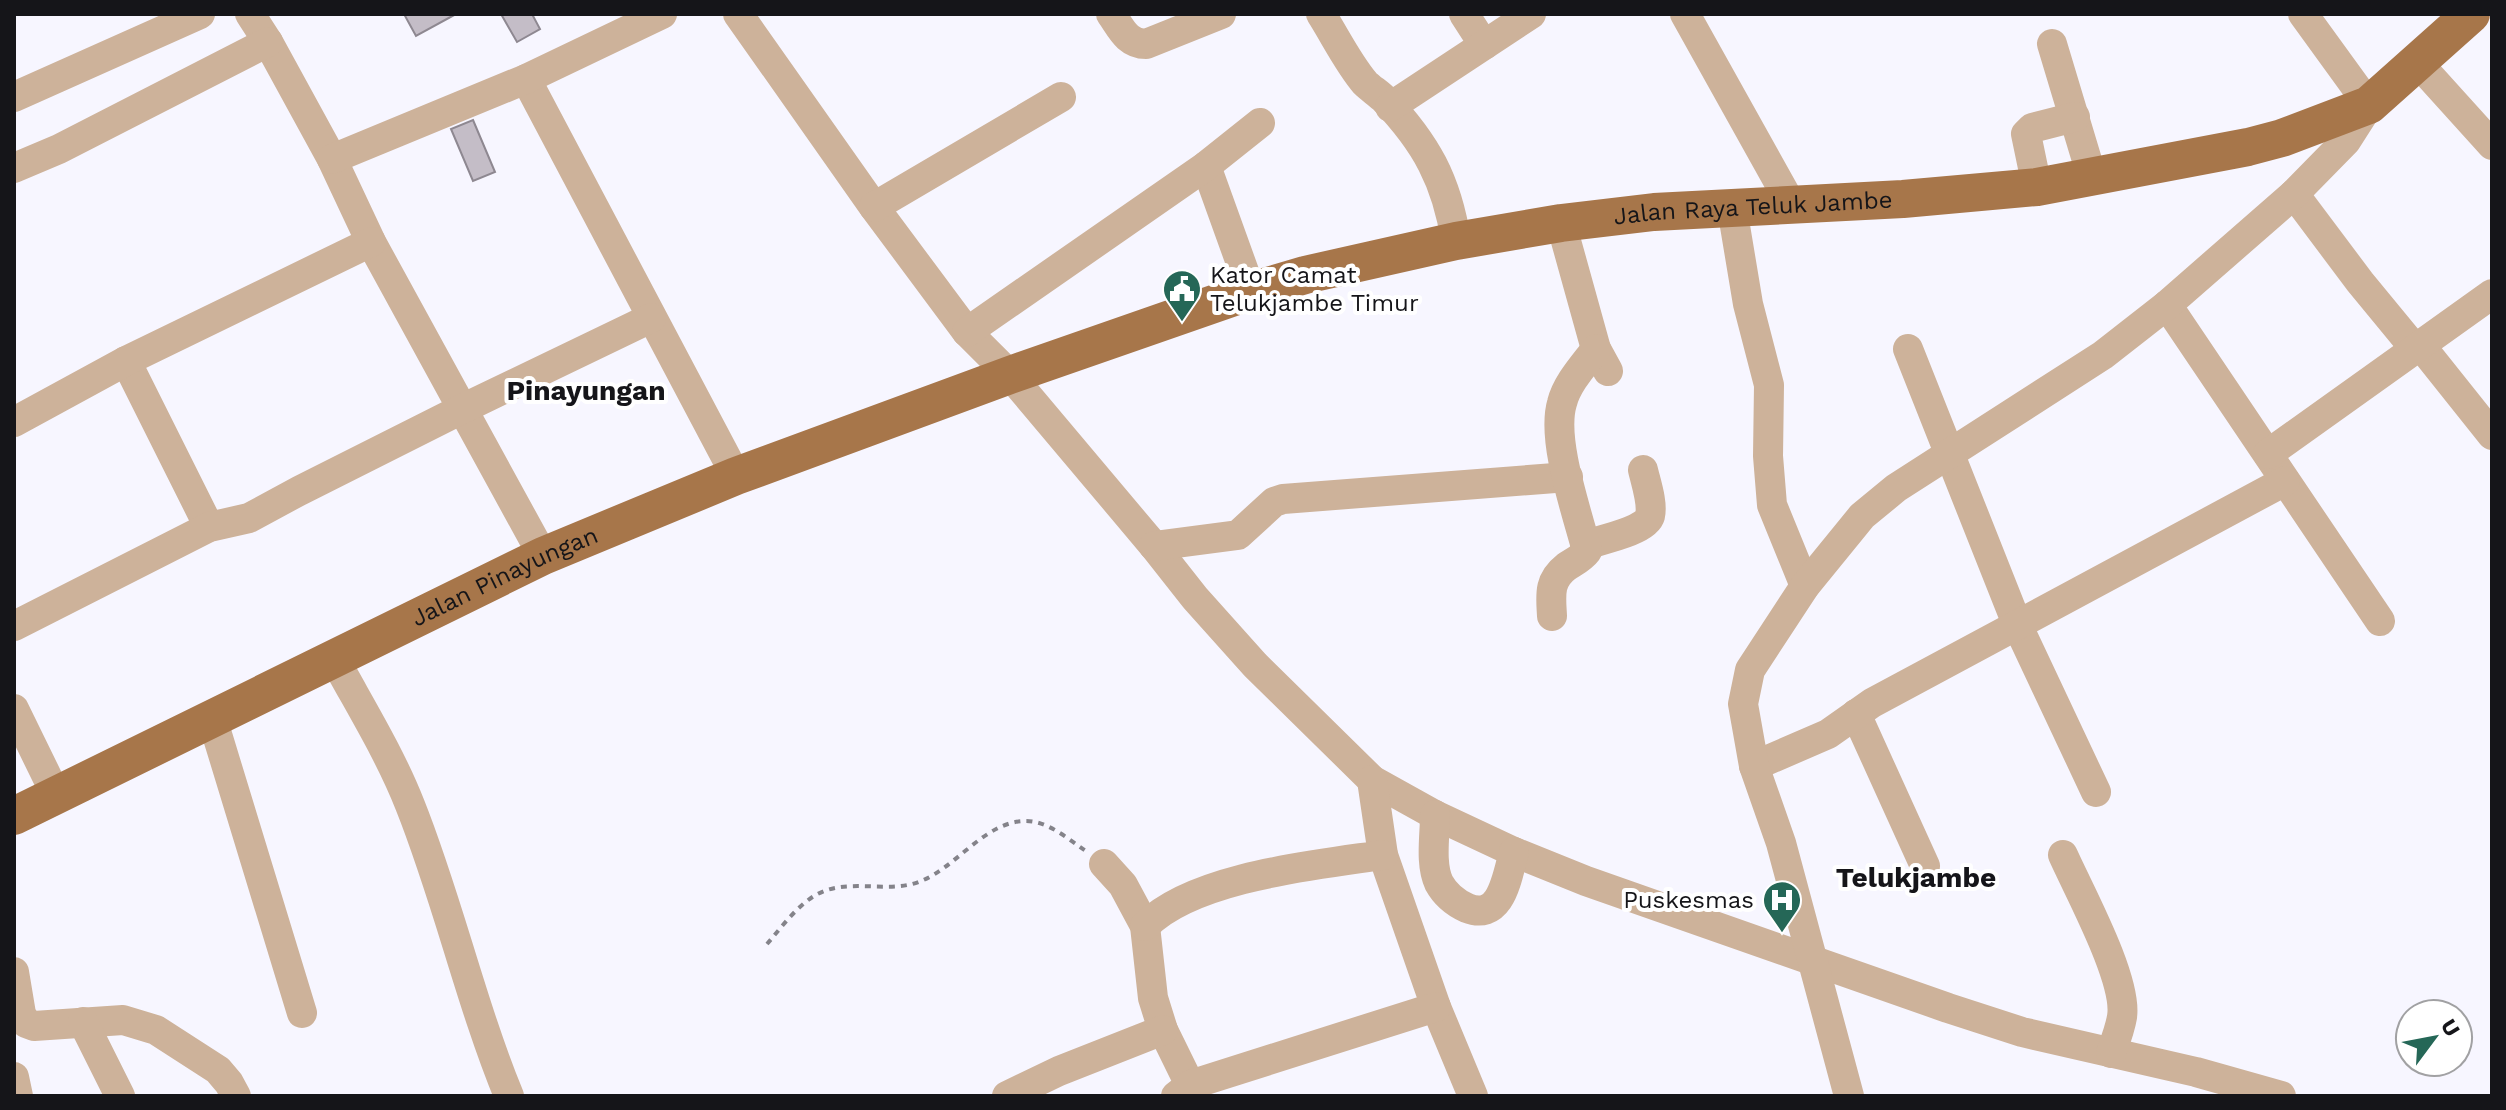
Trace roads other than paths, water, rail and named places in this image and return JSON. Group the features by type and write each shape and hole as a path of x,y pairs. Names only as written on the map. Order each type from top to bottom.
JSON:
{"main road":[{"name":"Jalan Raya Teluk Jambe","path":"1010,375 1251,291 1305,275 1456,241 1561,223 1654,212 1903,199 2037,187 2282,138 2369,105 2471,14"},
{"name":"Jalan Pinayungan","path":"14,816 543,556 736,476 1010,375"}],"street":[{"path":"14,97 200,14"},
{"path":"250,14 332,159 371,242 543,556"},
{"path":"332,159 526,79 662,14"},
{"path":"738,14 874,207 967,332 1010,375 1195,598 1255,665 1372,780 1435,815 1514,852 1586,881 1812,960 2007,1027 2196,1072 2281,1096"},
{"path":"1111,14 1129,39 1136,44 1146,44 1221,14"},
{"path":"1321,14 1363,81 1416,136 1433,162 1446,192 1456,241"},
{"path":"1464,14 1484,45"},
{"path":"1390,107 1531,14"},
{"path":"1685,14 1791,204"},
{"path":"1849,1096 1781,843 1754,766 1743,704 1750,670 1805,586 1862,516 1896,488 2103,355 2167,305 2294,194 2346,141 2369,105 2303,14"},
{"path":"2483,14 2492,26"},
{"path":"14,168 59,149 268,42"},
{"path":"2052,44 2092,177"},
{"path":"2417,62 2492,145"},
{"path":"526,79 736,476"},
{"path":"874,207 1061,97"},
{"path":"2037,187 2026,134 2032,128 2075,117"},
{"path":"967,332 1206,166 1260,123"},
{"path":"1206,166 1251,291"},
{"path":"2294,194 2360,282 2492,435"},
{"path":"1732,208 1748,304 1769,385 1768,456 1772,505 1805,586"},
{"path":"1552,616 1550,590 1553,581 1587,551 1558,424 1562,400 1575,377 1602,360 1561,223"},
{"path":"14,422 126,361 371,242"},
{"path":"2268,454 2492,294"},
{"path":"2167,305 2380,621"},
{"path":"14,626 209,527 249,518 462,409 651,318"},
{"path":"1908,349 2017,624 2096,792"},
{"path":"126,361 209,527"},
{"path":"1585,545 1633,530 1647,522 1651,514 1643,470"},
{"path":"1154,546 1238,535 1274,502 1283,499 1568,477"},
{"path":"1754,766 1828,734 1872,703 2285,481"},
{"path":"334,658 409,802 431,860 493,1058 509,1096"},
{"path":"14,709 56,795"},
{"path":"1856,714 1925,866"},
{"path":"212,718 302,1013"},
{"path":"1372,780 1383,855 1436,1007 1473,1096"},
{"path":"1435,815 1434,865 1439,883 1449,897 1460,905 1475,911 1487,911 1497,903 1514,852"},
{"path":"1145,926 1173,903 1240,881 1383,855"},
{"path":"2063,855 2111,962 2122,998 2123,1016 2111,1053"},
{"path":"1104,864 1123,885 1145,926 1153,998 1183,1091 1436,1007"},
{"path":"14,972 21,1014 26,1023 34,1026 123,1020 156,1030 218,1070 236,1096"},
{"path":"83,1022 120,1096"},
{"path":"1007,1096 1059,1071 1163,1030"},
{"path":"14,1077 18,1096"}],"place":[{"name":"Kator Camat Telukjambe Timur","path":"1182,323"},
{"name":"Puskesmas","path":"1782,934"}],"district":[{"name":"Pinayungan","path":"586,390"},
{"name":"Telukjambe","path":"1916,877"}]}
